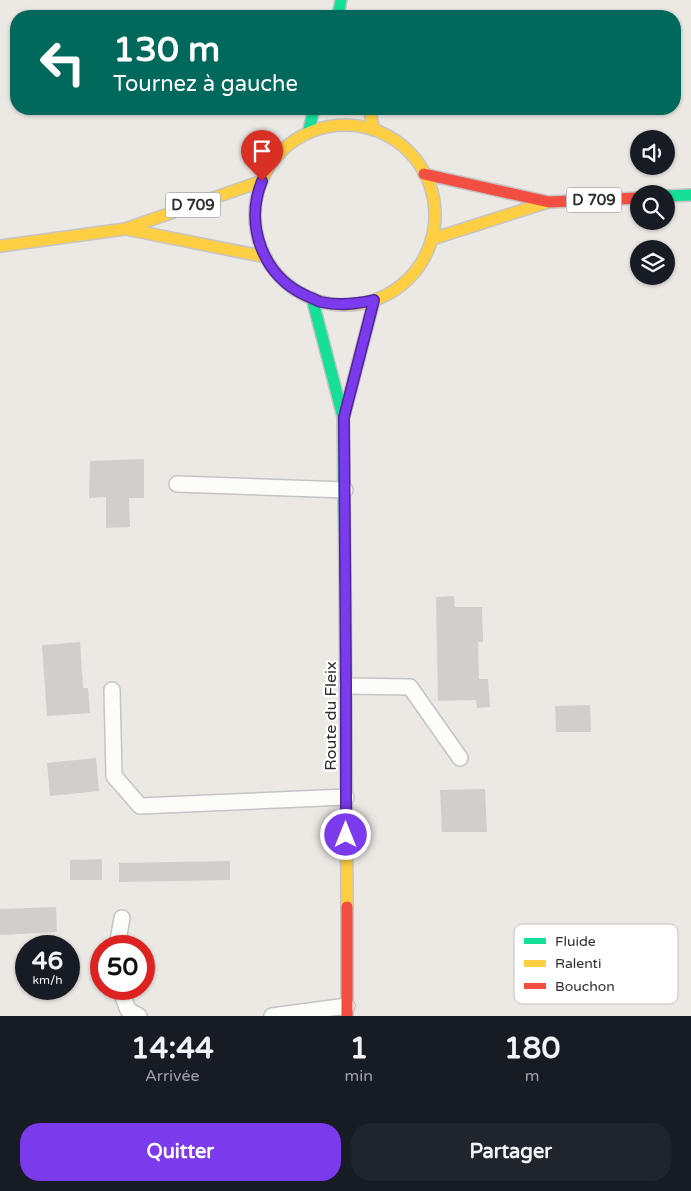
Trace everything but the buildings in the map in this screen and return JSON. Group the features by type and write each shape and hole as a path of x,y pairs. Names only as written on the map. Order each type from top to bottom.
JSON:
{"main road":[{"path":"308,133 312,115"},
{"path":"370,115 374,130"},
{"path":"345,124 374,130 396,141 417,160 429,184 435,211 432,239 420,266 400,287 374,300 346,305 320,302 295,291 276,273 261,250 255,224 257,194 268,166 289,144 315,129 345,124"},
{"name":"D 709","path":"424,174 549,202"},
{"name":"D 709","path":"0,246 125,229 262,181"},
{"path":"675,196 691,195"},
{"name":"D 709","path":"432,239 549,202 630,198"},
{"name":"D 709","path":"125,229 266,257"},
{"name":"Route du Fleix","path":"312,298 344,417 347,1011"},
{"name":"Route du Fleix","path":"344,417 374,300"}],"lane":[{"path":"178,484 345,490"},
{"path":"346,686 410,687 460,758"},
{"path":"112,690 114,776 140,806 346,797"},
{"path":"119,935 122,918"},
{"path":"124,1000 128,1010 139,1016"},
{"path":"272,1016 347,1011"}],"traffic: fast":[{"path":"339,10 341,0"},
{"path":"308,133 312,115"},
{"path":"675,196 691,195"},
{"path":"312,298 343,417 345,580"}],"traffic: slow":[{"path":"370,115 374,130"},
{"path":"345,125 363,127 379,132 395,140 414,158 420,165 431,189 435,215 433,233 428,249 420,265 402,284 395,290 371,301 345,305 327,303 311,298 295,290 276,272 270,265 259,241 255,215 257,197 262,181 270,165 288,146 295,140 319,129 345,125"},
{"path":"0,246 125,229 262,181"},
{"path":"432,239 548,202"},
{"path":"126,229 266,257"},
{"path":"345,580 347,907"}],"traffic: jam":[{"path":"424,174 549,202 630,198"},
{"path":"344,416 374,301"},
{"path":"347,907 347,1016"}],"route":[{"path":"262,181 257,194 255,224 261,250 276,273 295,291 320,302 346,305 374,300 344,417 346,835"}]}
